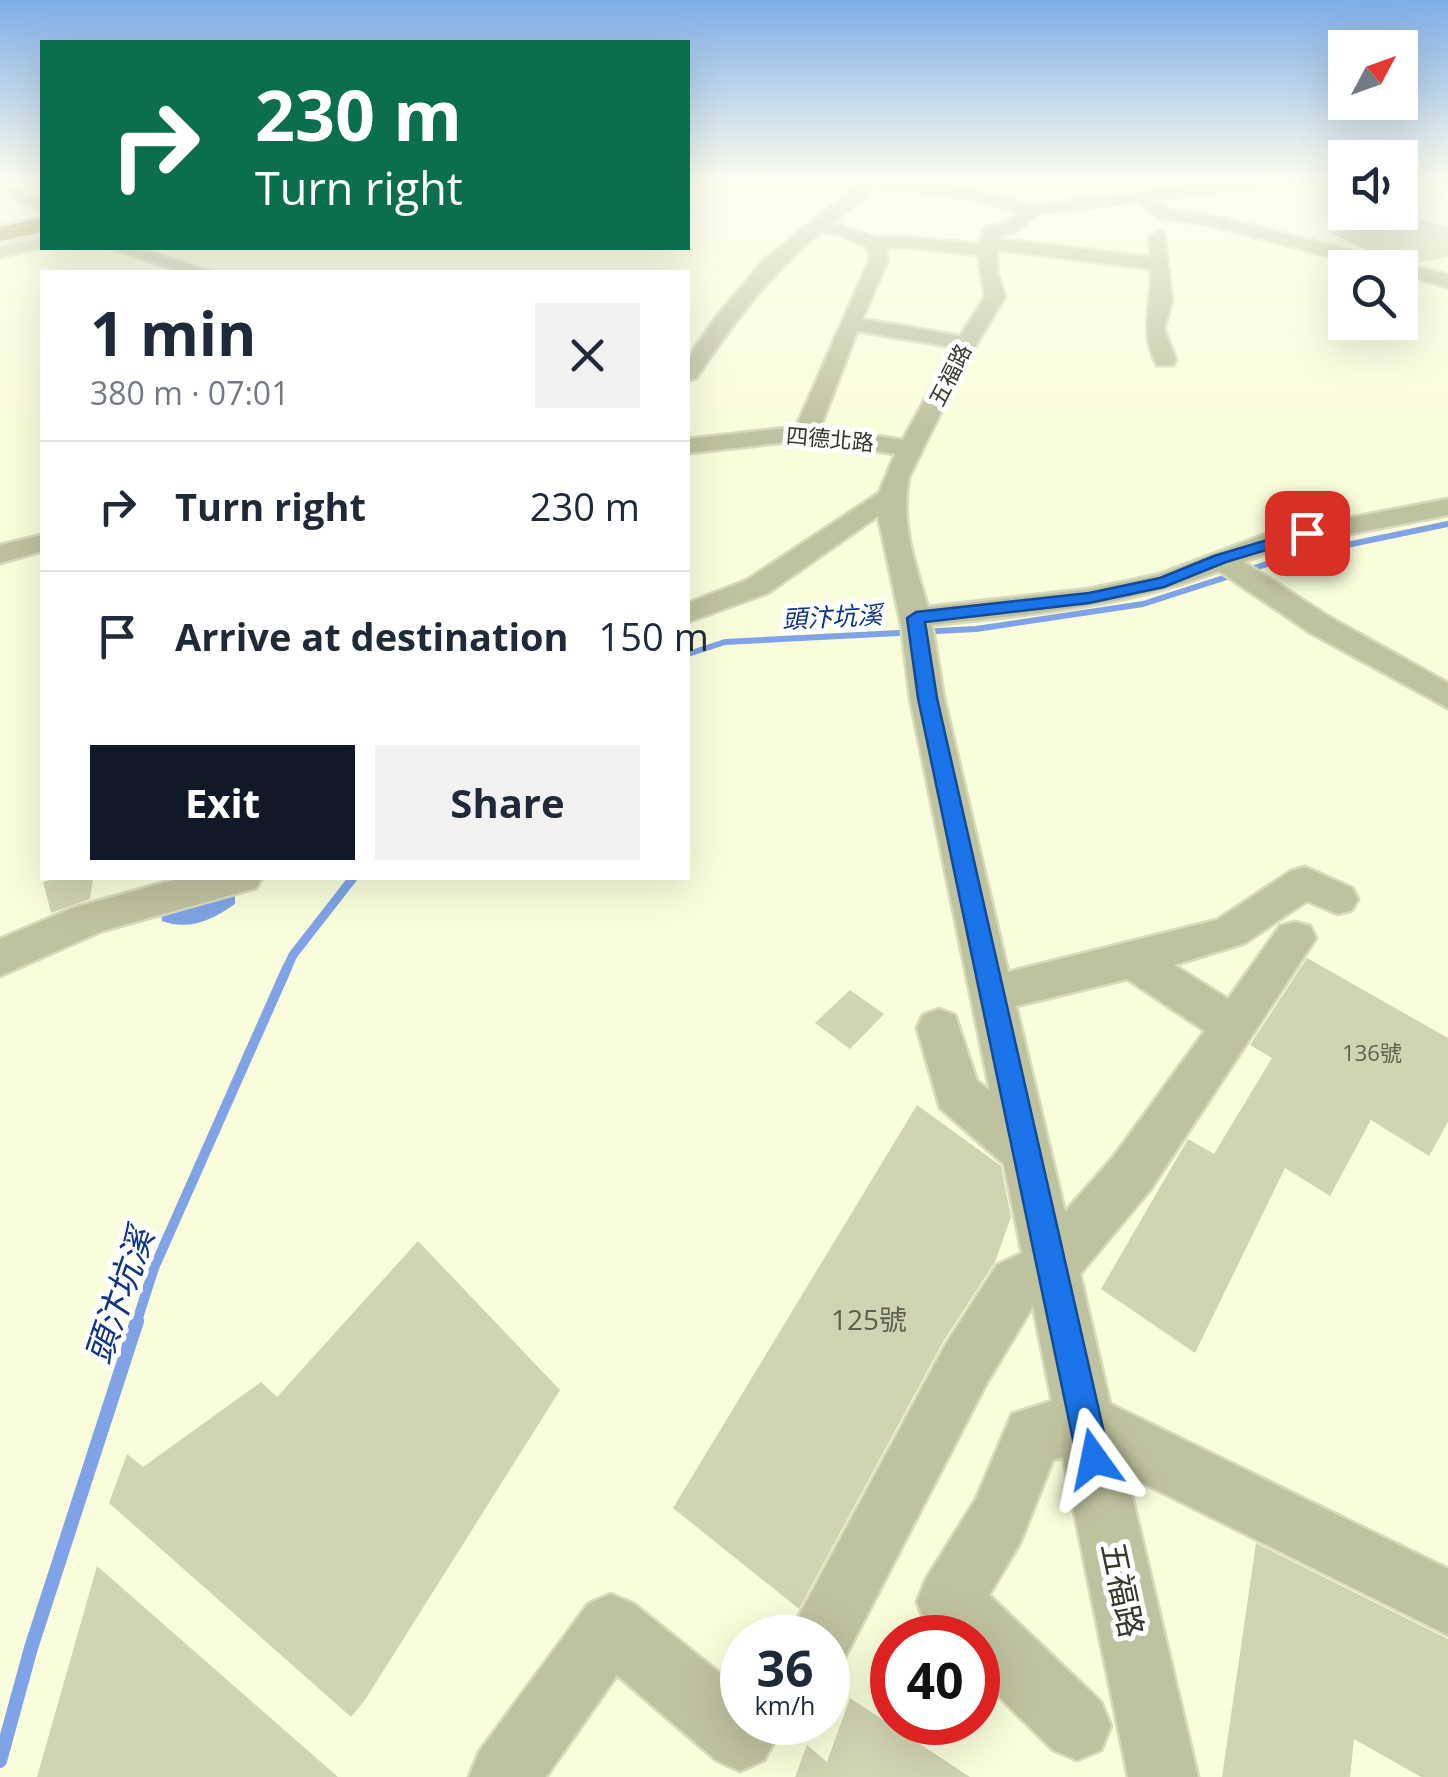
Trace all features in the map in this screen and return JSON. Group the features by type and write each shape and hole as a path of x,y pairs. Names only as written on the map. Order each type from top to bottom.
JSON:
{"street":[{"path":"690,371 723,321 772,264"},
{"path":"806,432 876,264"},
{"name":"五福路","path":"986,264 995,297 965,343 896,477 890,498 897,553 917,629 992,994 1163,1777"},
{"path":"1159,264 1162,300 1154,330 1164,360"},
{"path":"1418,273 1448,280"},
{"path":"849,323 965,343"},
{"path":"704,424 733,440"},
{"name":"四德北路","path":"690,446 806,432 913,448"},
{"path":"690,612 726,602 765,583 851,518 890,498"},
{"path":"917,629 1164,582 1276,540 1448,507"},
{"path":"0,554 40,544"},
{"path":"1220,559 1448,698"},
{"path":"0,959 38,937 92,918 234,880"},
{"path":"992,994 1230,932 1305,882 1338,899"},
{"path":"832,1615 966,1364 1016,1284 1052,1266 1132,1173 1295,938"},
{"path":"1132,960 1232,1025"},
{"path":"939,1028 957,1093 1027,1153"},
{"path":"1076,1726 949,1602 998,1522 1033,1435 1086,1424 1448,1604"},
{"path":"504,1777 611,1628 720,1719"}],"water":[{"path":"235,885 235,904 218,915 182,925 162,921 161,904"}],"building":[{"path":"93,880 90,899 51,913 43,882"},
{"path":"1307,958 1448,1038 1448,1122 1429,1156 1371,1120 1330,1196 1285,1168 1195,1353 1101,1289 1188,1139 1214,1154 1272,1058 1250,1045"},
{"path":"850,990 884,1014 850,1049 815,1023"},
{"path":"917,1105 1001,1166 1011,1217 995,1262 943,1342 799,1609 673,1508"},
{"path":"418,1241 560,1390 351,1717 109,1503 127,1454 143,1467 261,1382 277,1397"},
{"path":"1256,1543 1448,1639 1448,1777 1421,1777 1354,1739 1350,1777 1222,1777"},
{"path":"97,1566 338,1777 37,1777"},
{"path":"850,1698 870,1711 870,1745 921,1745 970,1777 795,1777 807,1745 827,1762 833,1745 850,1745"}],"waterway":[{"name":"頭汴坑溪","path":"690,653 725,642 976,629 1143,604 1289,557 1448,524"},
{"name":"頭汴坑溪","path":"286,970 293,955 351,880"},
{"name":"頭汴坑溪","path":"136,1324 154,1268 287,968"},
{"name":"頭汴坑溪","path":"0,1761 31,1648 137,1321"}],"route":[{"path":"1094,1459 928,698 916,618 1089,598 1164,582 1220,559 1307,533"}]}
